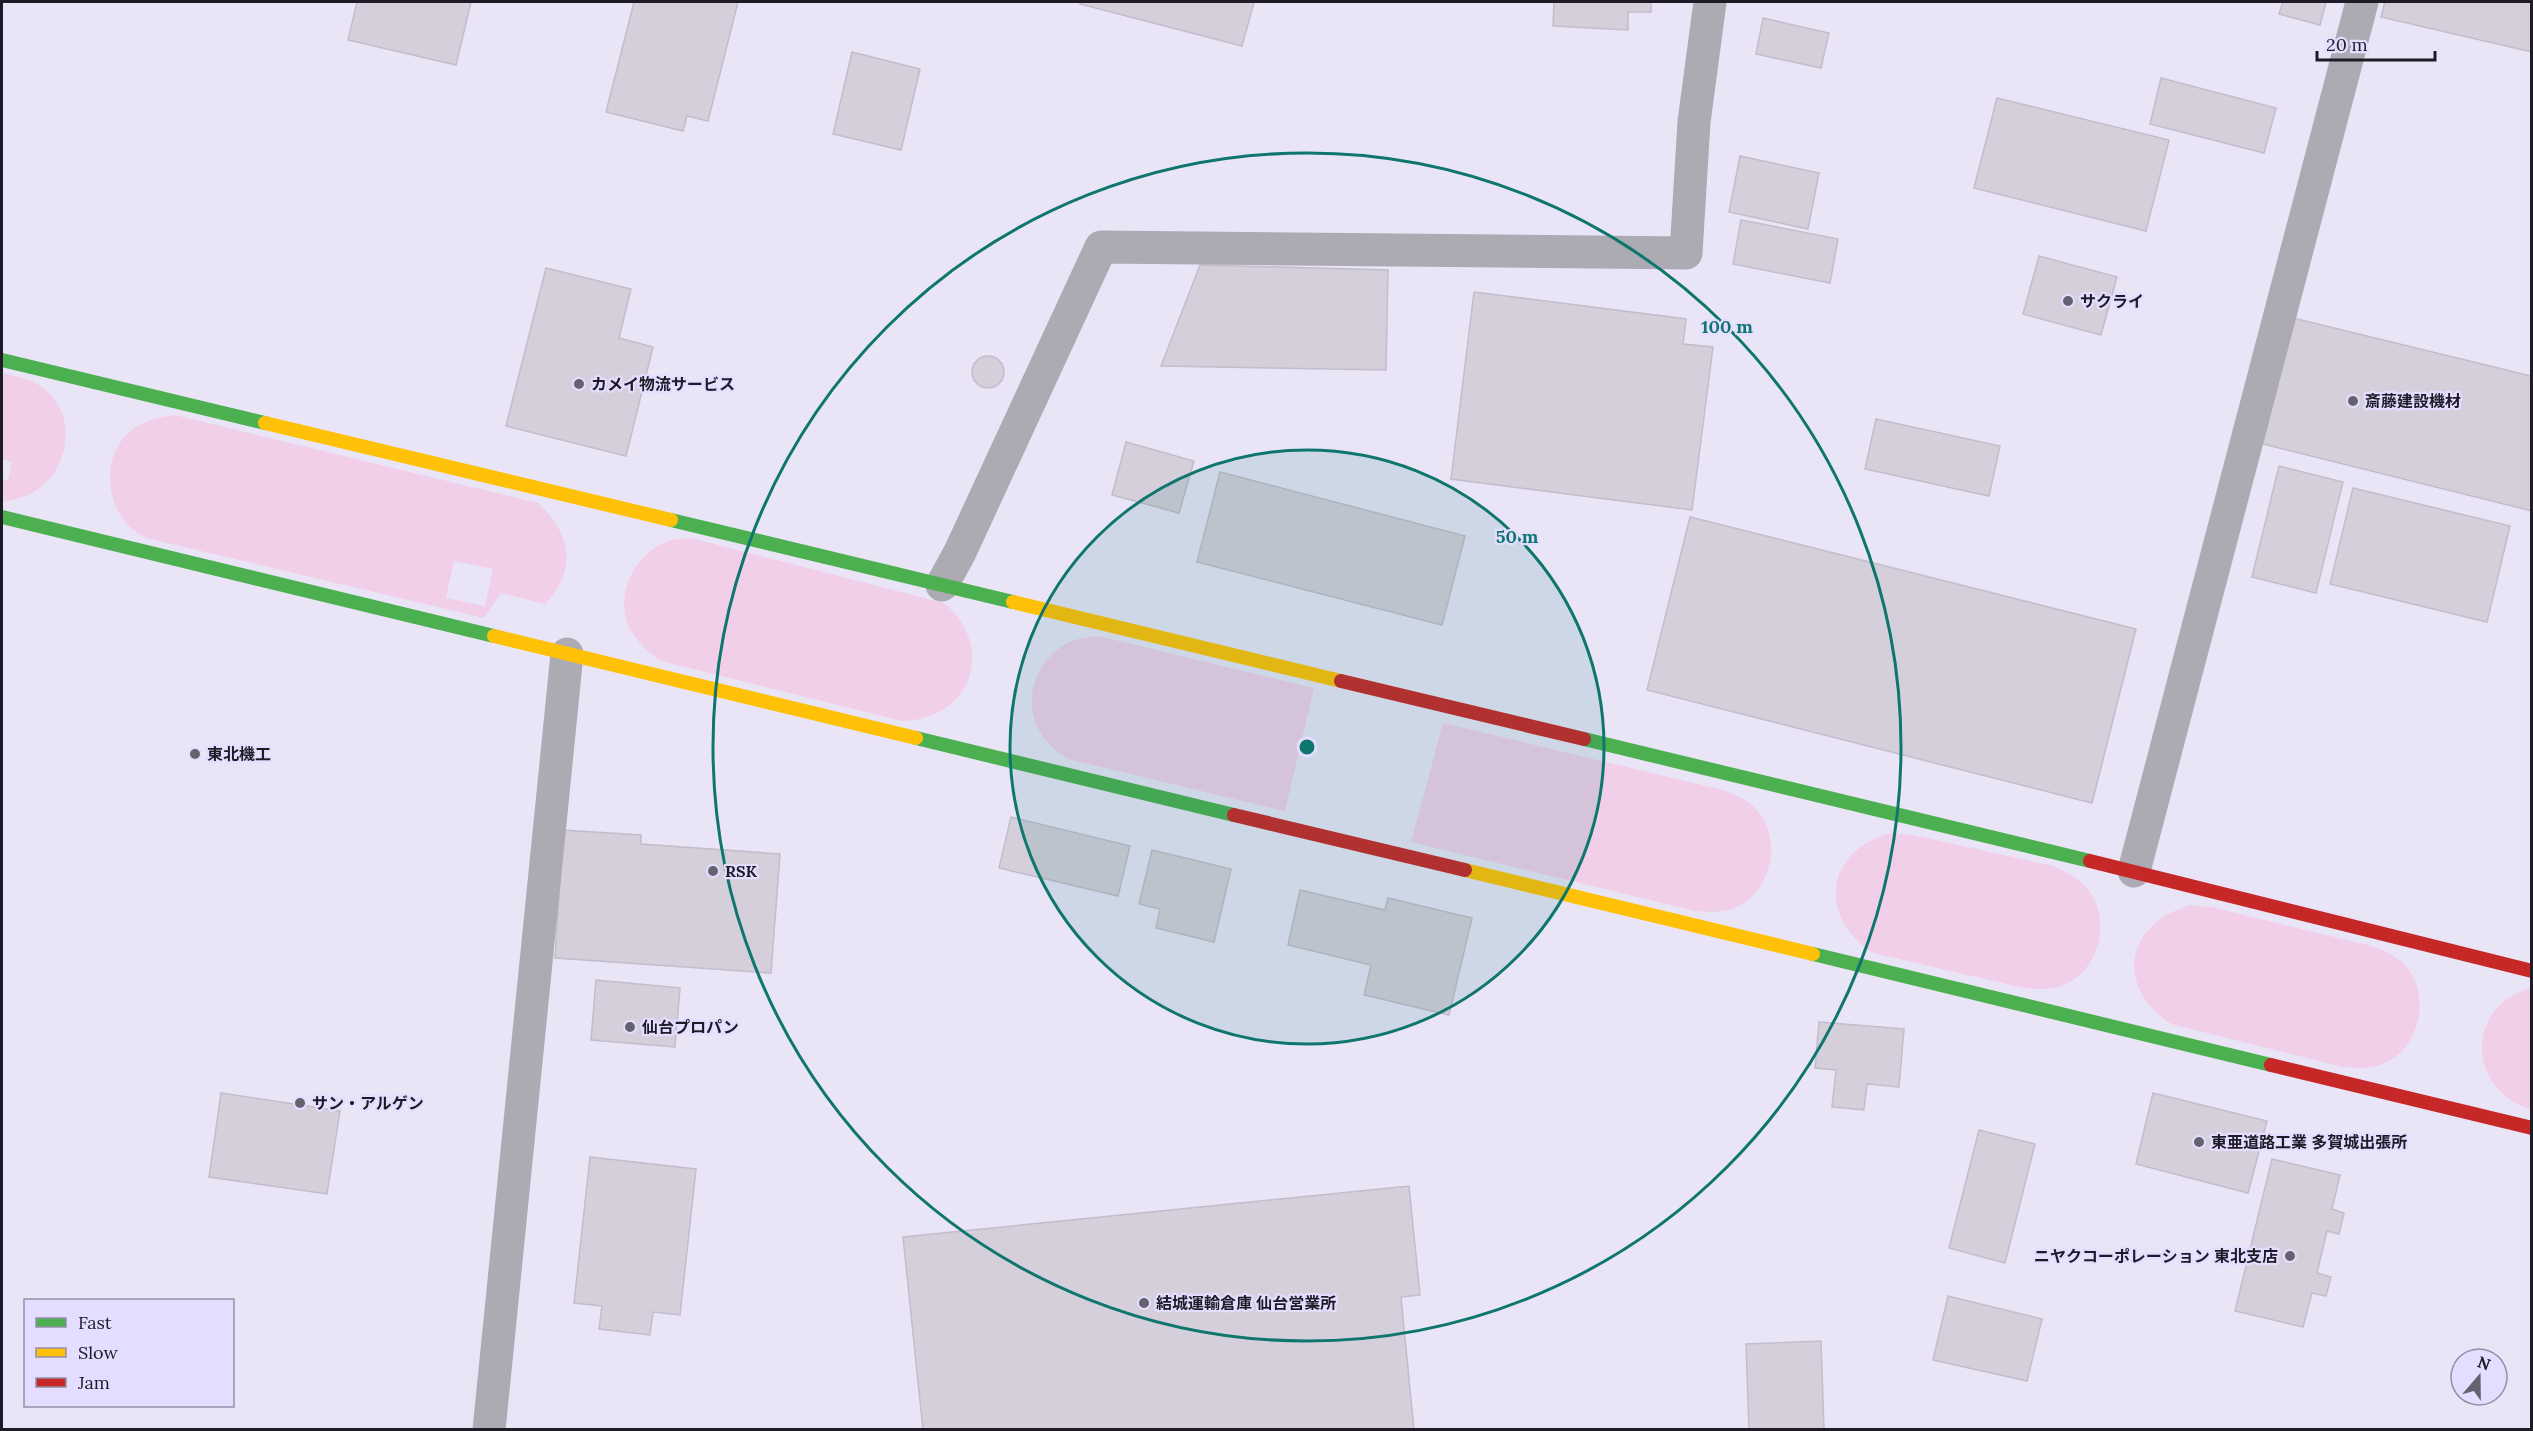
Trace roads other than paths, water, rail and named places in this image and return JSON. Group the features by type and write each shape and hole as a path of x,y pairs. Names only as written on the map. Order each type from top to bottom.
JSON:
{"street":[{"path":"942,585 960,552 1101,247 1686,253 1694,122 1710,2"},
{"path":"2134,871 2362,2"},
{"path":"2,360 2134,871 2532,970"},
{"path":"2,517 2532,1128"},
{"path":"489,1430 567,654"}],"place":[{"name":"サクライ","path":"2068,301"},
{"name":"カメイ物流サービス","path":"579,384"},
{"name":"斎藤建設機材","path":"2353,401"},
{"name":"東北機工","path":"195,754"},
{"name":"RSK","path":"713,871"},
{"name":"仙台プロパン","path":"630,1027"},
{"name":"サン・アルゲン","path":"300,1103"},
{"name":"東亜道路工業 多賀城出張所","path":"2199,1142"},
{"name":"ニヤクコーポレーション 東北支店","path":"2290,1256"},
{"name":"結城運輸倉庫 仙台営業所","path":"1144,1303"}]}
